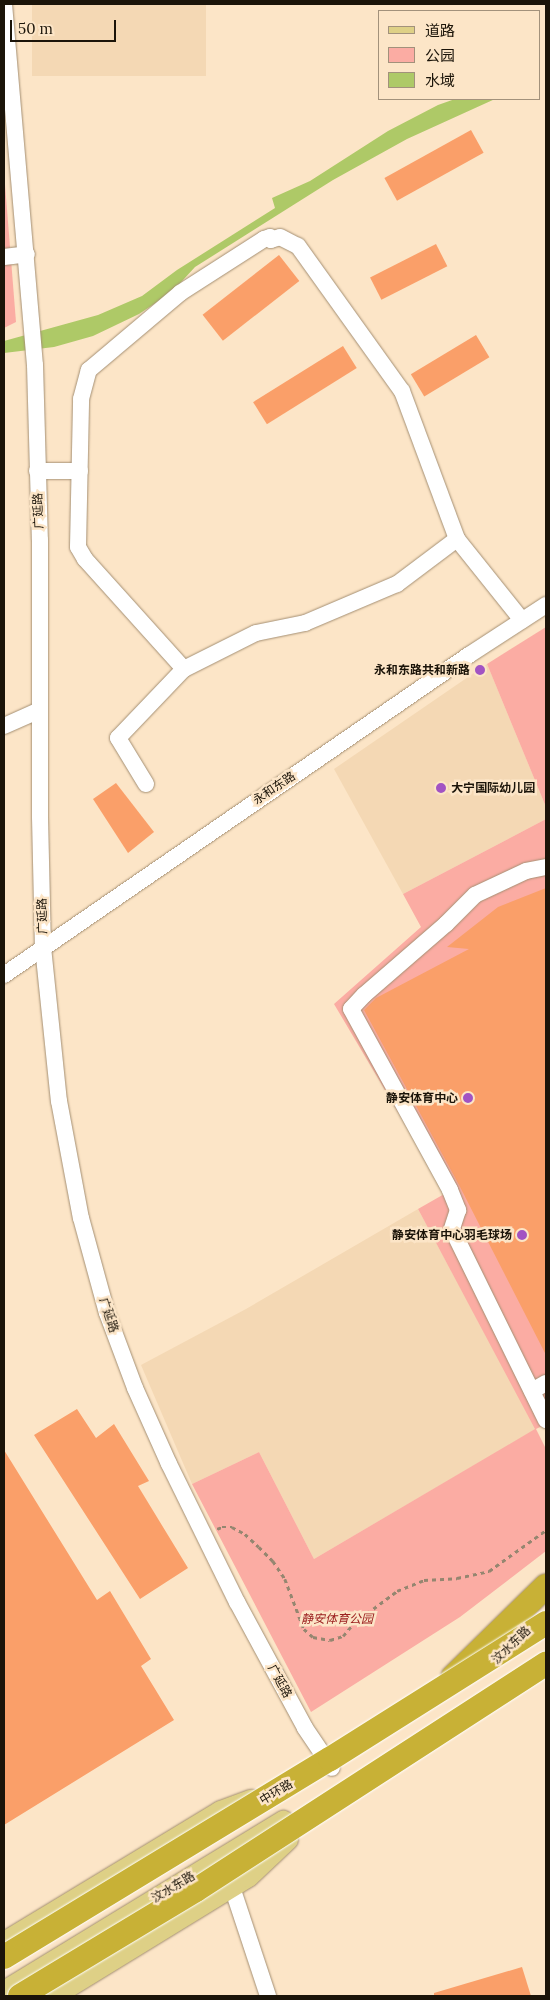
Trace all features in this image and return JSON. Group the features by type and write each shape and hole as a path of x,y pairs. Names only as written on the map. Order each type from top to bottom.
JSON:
{"highway":[{"path":"440,1690 484,1644 546,1586"},
{"name":"中环路","path":"4,1956 440,1690 546,1623"},
{"path":"20,1996 196,1890 546,1664"},
{"path":"498,1694 546,1669"}],"main road":[{"name":"汶水东路","path":"475,1680 546,1610"},
{"name":"汶水东路","path":"4,1991 338,1777 475,1680 546,1635"},
{"name":"汶水东路","path":"4,1970 546,1655"},
{"name":"汶水东路","path":"52,1996 248,1876 338,1777"},
{"name":"汶水东路","path":"4,1942 220,1811 338,1777"}],"street":[{"name":"广延路","path":"4,4 27,254 35,365 40,540 42,947 59,1101 81,1218 107,1313 135,1388 237,1602 305,1728 338,1777"},
{"path":"184,669 78,547 80,399 89,370 180,293 264,239 280,237 298,246 402,391 457,538 522,620"},
{"path":"4,257 27,254"},
{"path":"37,471 80,470"},
{"path":"146,784 118,738 184,669 256,633 304,623 397,584 457,538"},
{"name":"永和东路","path":"4,975 42,947 546,605"},
{"path":"4,726 40,710"},
{"path":"546,867 526,871 475,894 446,924 364,995 351,1009 450,1190 458,1210 452,1229 539,1387 546,1420"},
{"path":"232,1887 268,1996"}],"path":[{"path":"205,1537 222,1527 232,1527 245,1534 274,1561 285,1578 304,1629 313,1637 330,1640 343,1636 354,1623 396,1591 424,1580 457,1578 489,1571 546,1530"}],"shaded area":[{"path":"32,4 206,4 206,76 32,76"},
{"name":"大宁国际幼儿园","path":"487,664 546,807 546,819 403,894 334,769"},
{"path":"418,1209 536,1429 314,1559 259,1452 192,1484 141,1365 246,1309"}],"green space":[{"path":"4,172 16,322 4,328"},
{"path":"546,627 546,807 487,664"},
{"name":"静安体育公园","path":"546,819 546,1424 536,1429 546,1449 546,1551 460,1617 311,1712 192,1484 259,1452 314,1559 535,1429 418,1209 446,1193 334,1004 421,927 403,894"}],"water":[{"path":"452,100 493,100 407,139 333,180 195,267 172,292 139,314 93,336 54,347 4,353 4,341 98,315 142,296 177,270 275,208 272,198 310,181 388,131 438,105"}],"building":[{"path":"471,130 484,153 397,201 384,178"},
{"path":"436,244 447,266 381,300 370,278"},
{"path":"279,255 299,281 223,341 203,315"},
{"path":"476,335 489,357 424,396 411,374"},
{"path":"343,346 357,368 267,424 253,402"},
{"path":"116,783 154,832 128,853 93,799"},
{"name":"静安体育中心","path":"546,888 546,1355 459,1185 364,1010 376,998 469,949 447,947 498,907"},
{"path":"77,1409 96,1438 114,1424 149,1481 138,1486 188,1568 140,1599 34,1435"},
{"path":"4,1450 97,1600 110,1591 151,1659 141,1666 174,1720 4,1825"},
{"path":"522,1967 531,1996 434,1996 434,1993"}],"place":[{"name":"永和东路共和新路","path":"480,670"},
{"name":"大宁国际幼儿园","path":"441,788"},
{"name":"静安体育中心","path":"468,1098"},
{"name":"静安体育中心羽毛球场","path":"522,1235"}]}
